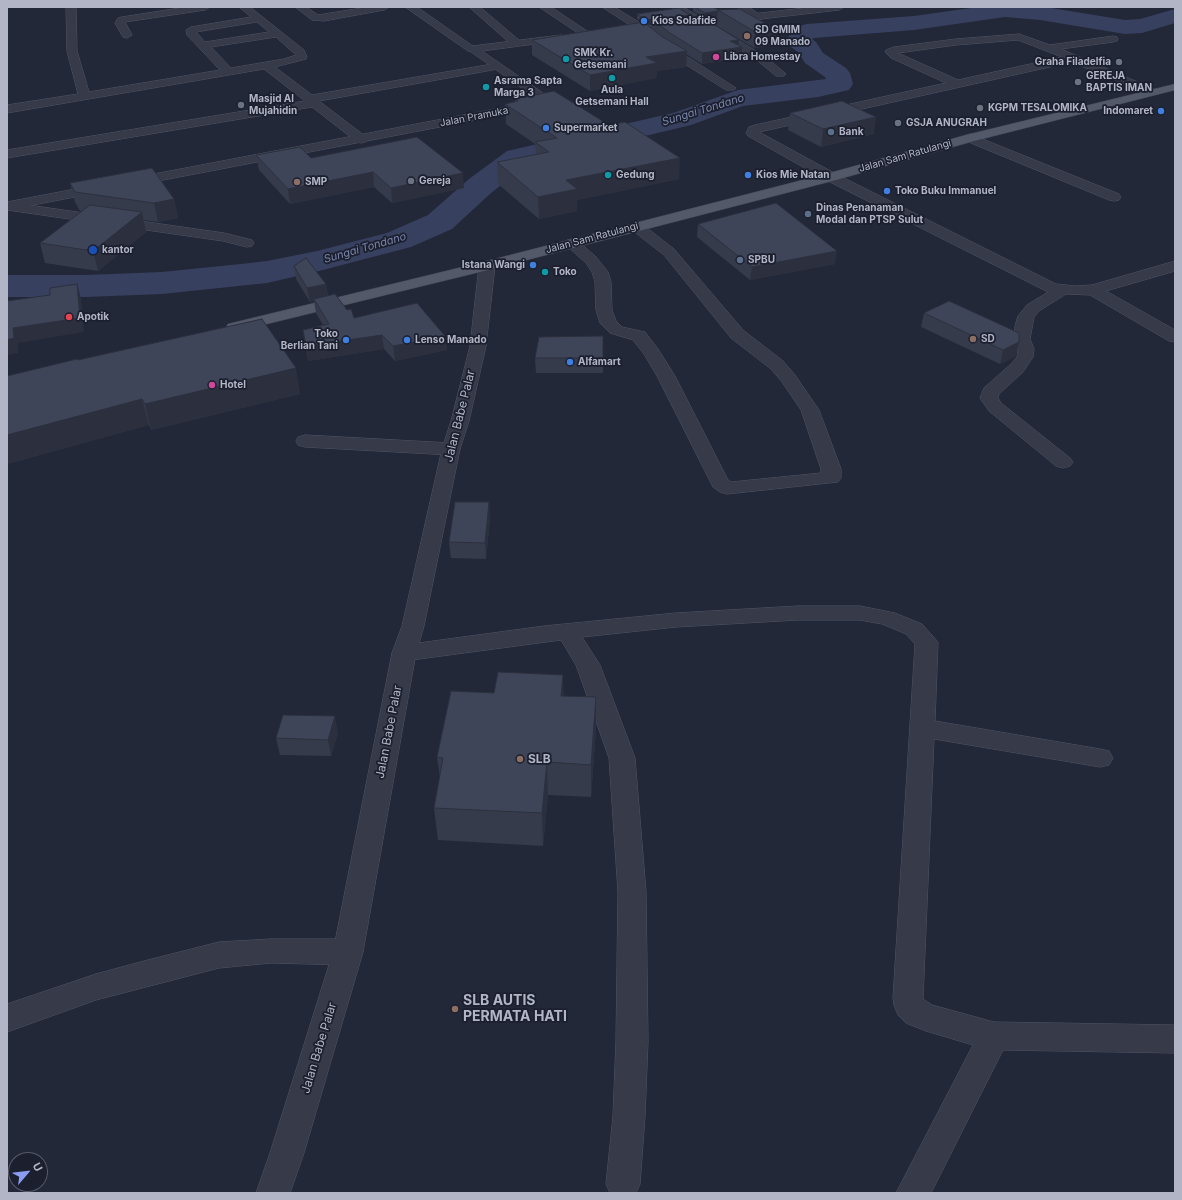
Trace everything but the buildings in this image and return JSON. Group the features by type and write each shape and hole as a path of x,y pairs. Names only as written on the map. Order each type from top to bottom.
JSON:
{"main road":[{"name":"Jalan Sam Ratulangi","path":"216,331 487,266 636,226 831,177 970,138 1175,87"}],"street":[{"path":"71,7 72,51 84,95"},
{"path":"126,35 120,23 122,20 205,7"},
{"path":"7,109 84,95 267,66 302,56 300,52 244,7"},
{"path":"300,7 316,18 324,18 384,7"},
{"name":"Jalan Pramuka","path":"7,206 506,111 532,103 539,98 539,95 498,66 410,7"},
{"path":"474,7 516,43"},
{"path":"472,49 592,35 544,7"},
{"path":"607,7 643,29 665,47 730,88"},
{"path":"676,7 762,59 780,74"},
{"path":"742,7 758,16"},
{"path":"612,33 807,9 839,7"},
{"path":"229,72 191,33 192,29 260,19"},
{"path":"203,46 278,34"},
{"path":"957,84 895,56 890,52 898,49 1014,37 1049,48 1152,92"},
{"path":"1049,48 1113,39"},
{"path":"1072,58 766,126 751,131 760,138 831,177 1052,288 1076,291 1093,290 1175,266"},
{"path":"267,66 361,139"},
{"path":"7,154 311,101 498,66"},
{"path":"970,138 1114,197"},
{"path":"7,206 224,237 247,243"},
{"path":"572,243 591,260 600,272 603,282 604,310 608,323 616,330 639,336 652,353 666,376 720,483 727,488 831,478 831,469 810,410 789,379 777,365 737,334 669,252 636,226"},
{"name":"Jalan Babe Palar","path":"273,1193 287,1153 348,952 404,653 413,626 451,448 460,421 478,346 487,266"},
{"path":"1062,290 1033,308 1026,316 1023,326 1022,339 1026,350 1025,357 1017,368 990,392 989,398 995,407 1063,462"},
{"path":"1093,290 1175,337"},
{"path":"305,442 451,448"},
{"path":"404,653 567,632 676,620 798,612 860,613 887,618 914,629 926,642 908,998 910,1005 917,1013 926,1017 994,1036 1175,1040"},
{"path":"567,632 588,666 622,758 632,892 632,1041 629,1116 622,1184"},
{"path":"922,728 1100,758"},
{"path":"7,1018 96,987 219,955 271,951 348,952"},
{"path":"913,1193 994,1036"}],"waterway":[{"name":"Sungai Tondano","path":"7,286 86,286 162,283 267,272 319,261 399,240 440,222 480,186 518,157 681,119 738,98 818,89 840,84 837,73 814,58 807,47 797,40 807,31 914,23 1005,10 1040,13 1125,27 1142,26 1175,16"}],"place":[{"name":"Kios Solafide","path":"644,21"},
{"name":"SD GMIM 09 Manado","path":"747,36"},
{"name":"Libra Homestay","path":"716,57"},
{"name":"SMK Kr. Getsemani","path":"566,59"},
{"name":"Graha Filadelfia","path":"1119,62"},
{"name":"Aula Getsemani Hall","path":"612,78"},
{"name":"GEREJA BAPTIS IMAN","path":"1078,82"},
{"name":"Asrama Sapta Marga 3","path":"486,87"},
{"name":"Masjid Al Mujahidin","path":"241,105"},
{"name":"KGPM TESALOMIKA","path":"980,108"},
{"name":"Indomaret","path":"1161,111"},
{"name":"GSJA ANUGRAH","path":"898,123"},
{"name":"Supermarket","path":"546,128"},
{"name":"Bank","path":"831,132"},
{"name":"Gedung","path":"608,175"},
{"name":"Kios Mie Natan","path":"748,175"},
{"name":"Gereja","path":"411,181"},
{"name":"SMP","path":"297,182"},
{"name":"Toko Buku Immanuel","path":"887,191"},
{"name":"Dinas Penanaman Modal dan PTSP Sulut","path":"808,214"},
{"name":"kantor","path":"93,250"},
{"name":"SPBU","path":"740,260"},
{"name":"Istana Wangi","path":"533,265"},
{"name":"Toko","path":"545,272"},
{"name":"Apotik","path":"69,317"},
{"name":"SD","path":"973,339"},
{"name":"Toko Berlian Tani","path":"346,340"},
{"name":"Lenso Manado","path":"407,340"},
{"name":"Alfamart","path":"570,362"},
{"name":"Hotel","path":"212,385"},
{"name":"SLB","path":"520,759"},
{"name":"SLB AUTIS PERMATA HATI","path":"455,1009"}]}
